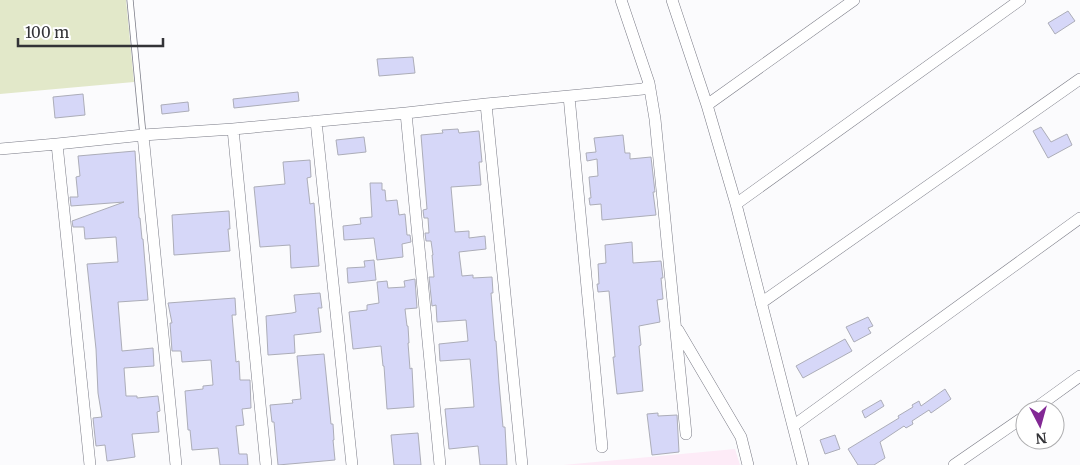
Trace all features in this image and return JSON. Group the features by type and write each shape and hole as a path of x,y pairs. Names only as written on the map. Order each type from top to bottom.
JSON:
{"street":[{"path":"621,0 649,86 655,119 686,434"},
{"path":"672,0 707,105 736,204 803,465"},
{"path":"707,105 854,0"},
{"path":"736,204 1020,0"},
{"path":"761,303 1080,79"},
{"path":"0,149 143,134 233,129 643,90 649,86"},
{"path":"569,96 602,447"},
{"path":"486,104 522,465"},
{"path":"406,113 440,465"},
{"path":"316,121 352,465"},
{"path":"233,129 266,465"},
{"path":"143,134 176,465"},
{"path":"57,144 90,465"},
{"path":"793,426 1080,218"},
{"path":"675,327 741,437 748,465"},
{"path":"1047,400 1080,376"},
{"path":"954,465 1015,423"}],"lane":[{"path":"130,0 143,134"}],"shaded area":[{"path":"735,449 740,465 563,465"}],"green space":[{"path":"0,0 126,0 134,82 0,94"}],"building":[{"path":"1068,11 1075,21 1055,34 1048,23"},
{"path":"413,57 415,73 379,76 377,59"},
{"path":"298,92 299,101 234,108 233,99"},
{"path":"83,94 85,115 55,118 53,97"},
{"path":"188,102 189,111 162,114 161,105"},
{"path":"1041,127 1051,142 1067,134 1072,145 1048,158 1033,131"},
{"path":"458,129 459,133 479,131 482,162 479,162 481,185 451,187 455,232 469,231 469,238 485,236 486,249 459,252 462,276 473,275 473,278 492,277 493,293 491,293 503,427 505,427 507,465 480,465 478,446 449,449 445,409 474,407 472,381 470,359 440,361 439,344 468,341 466,320 437,322 436,305 432,306 429,277 434,277 433,255 431,241 426,241 425,233 429,233 428,218 424,218 423,210 427,209 421,135 443,133 442,130"},
{"path":"623,135 625,153 630,153 630,159 651,157 656,215 602,220 601,204 590,205 589,198 591,198 589,177 598,176 597,159 587,161 586,153 596,152 594,138"},
{"path":"364,137 366,152 338,155 336,140"},
{"path":"135,151 139,218 143,239 148,300 118,302 122,351 153,348 154,366 124,368 126,396 137,396 137,398 158,396 160,411 157,412 159,432 132,434 135,457 107,461 105,445 96,446 93,418 102,417 98,393 96,349 87,264 118,262 116,237 85,239 84,227 73,227 72,221 124,202 71,206 70,197 78,197 76,177 80,176 78,156"},
{"path":"310,160 311,177 307,178 310,204 314,203 319,266 291,268 290,245 260,247 254,187 285,184 283,162"},
{"path":"370,183 382,183 382,190 385,190 386,201 397,200 399,215 405,214 407,235 410,235 411,242 402,244 403,257 377,260 374,238 344,240 343,226 361,224 360,218 372,217"},
{"path":"229,211 230,251 174,255 172,215"},
{"path":"632,242 633,263 661,261 663,299 657,300 660,322 639,326 643,391 617,394 609,291 598,292 598,264 606,263 605,245"},
{"path":"374,260 376,280 348,283 347,268 365,267 364,261"},
{"path":"415,279 417,308 405,309 408,326 410,369 412,368 414,407 387,409 381,346 353,349 349,312 367,310 367,305 379,303 377,282 387,281 388,288 405,287 404,281"},
{"path":"320,293 322,308 318,308 321,332 294,335 295,353 268,355 266,316 296,312 294,295"},
{"path":"235,298 236,315 232,315 236,362 239,361 240,380 250,380 251,408 242,409 244,425 236,426 239,454 247,454 248,465 220,465 218,448 192,450 190,430 188,430 185,391 203,389 203,386 213,385 211,360 182,362 181,351 172,351 170,323 172,323 168,303"},
{"path":"868,317 873,326 868,328 871,333 854,342 846,327"},
{"path":"845,339 852,351 803,378 796,366"},
{"path":"324,354 331,424 333,424 335,460 278,465 274,422 272,422 270,405 293,403 292,400 301,399 297,356"},
{"path":"945,389 951,399 931,413 929,410 912,421 913,424 906,428 904,426 880,442 885,458 874,465 858,465 848,449 899,418 898,416 913,407 912,405 919,401 921,406"},
{"path":"881,400 884,406 865,418 862,411"},
{"path":"658,413 658,416 677,415 679,452 652,455 647,414"},
{"path":"418,433 421,465 394,465 391,435"},
{"path":"835,435 840,449 825,454 820,440"}]}
